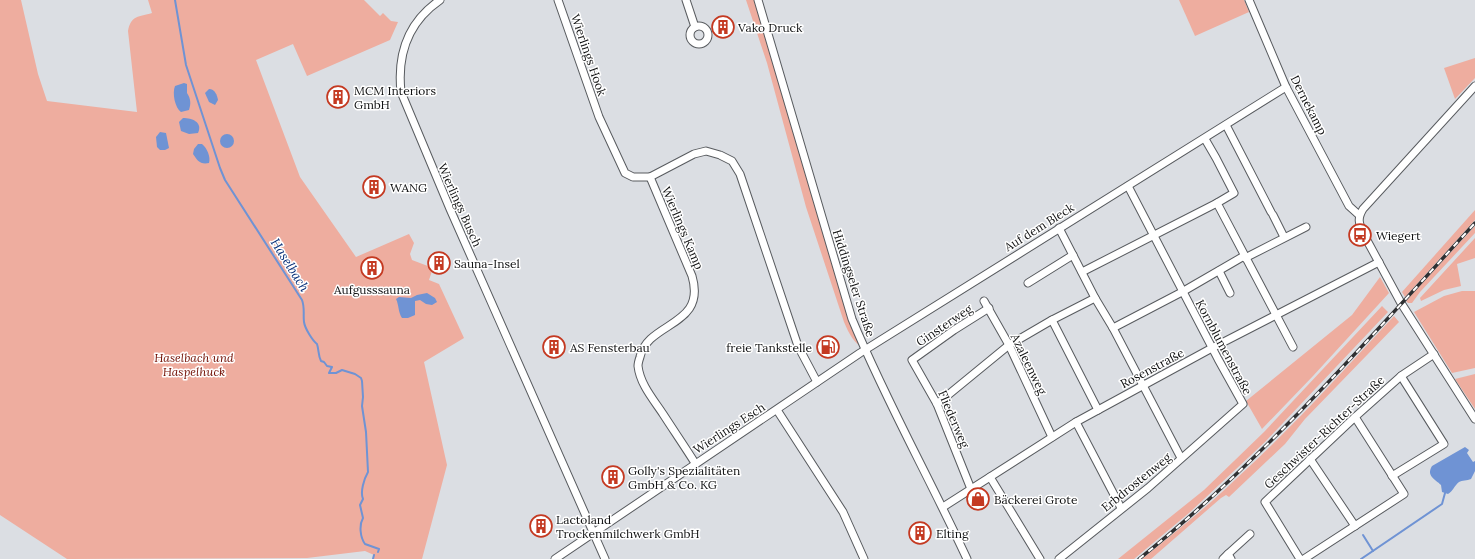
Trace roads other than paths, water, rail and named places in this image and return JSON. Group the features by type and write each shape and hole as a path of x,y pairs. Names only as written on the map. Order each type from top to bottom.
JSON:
{"street":[{"name":"Wierlings Busch","path":"440,0 431,6 419,19 404,45 399,76 401,92 450,209 501,321 593,533"},
{"name":"Wierlings Hook","path":"558,0 599,117"},
{"path":"686,0 695,26"},
{"name":"Hiddingseler Straße","path":"758,0 852,319 865,350 943,507 967,559"},
{"name":"Dernekamp","path":"1249,0 1286,87 1349,206 1359,215 1359,221 1363,233 1402,303 1475,419"},
{"path":"1359,215 1362,209 1475,86"},
{"name":"Auf dem Bleck","path":"865,350 1286,87"},
{"name":"Wierlings Kamp","path":"599,117 625,173 633,177 650,177 694,154 706,151 720,154 732,161 740,174 798,346 817,382"},
{"path":"1226,125 1284,237"},
{"path":"1082,272 1153,237 1234,193 1205,139"},
{"name":"Wierlings Kamp","path":"650,177 692,276 694,288 691,304 687,312 681,318 650,339 641,349 638,364 642,382 695,463"},
{"name":"Kornblumenstraße","path":"1128,186 1182,292 1243,404 1181,458"},
{"path":"1217,203 1293,347"},
{"path":"1182,292 1245,257 1306,227"},
{"name":"Erbdrostenweg","path":"1059,228 1181,458 1059,559"},
{"path":"1028,283 1073,255"},
{"name":"Rosenstraße","path":"943,507 1076,422 1212,348 1379,262"},
{"path":"1219,271 1230,293"},
{"name":"Kornblumenstraße","path":"1113,328 1182,292"},
{"path":"937,404 1009,345 1052,320 1095,298"},
{"name":"Azaleenweg","path":"984,301 1009,345 1052,437"},
{"name":"Ginsterweg","path":"912,360 954,330 989,308"},
{"path":"1052,320 1098,410"},
{"name":"Wierlings Esch","path":"555,559 695,463 777,410 865,350"},
{"name":"Geschwister-Richter-Straße","path":"1300,559 1265,502 1354,417 1401,376 1434,354"},
{"name":"Fliederweg","path":"912,360 937,404 971,489"},
{"path":"1392,476 1444,444 1401,376"},
{"name":"Wierlings Esch","path":"777,410 844,512 864,559"},
{"path":"1304,559 1404,494 1354,417"},
{"path":"1076,422 1121,508"},
{"path":"1310,459 1355,526"},
{"path":"990,477 1040,559"},
{"path":"593,533 605,559"},
{"path":"1227,557 1250,534"}],"water":[{"path":"184,83 187,84 187,93 190,99 190,106 189,110 181,112 176,104 174,89 175,86"},
{"path":"209,89 214,91 217,96 218,100 215,105 209,102 205,93"},
{"path":"183,118 196,121 198,123 198,133 189,134 181,131 179,122"},
{"path":"160,132 166,133 169,148 165,150 160,150 157,147 156,137"},
{"path":"227,134 232,136 234,141 232,146 227,148 222,146 220,141 222,136"},
{"path":"198,144 202,144 207,150 209,155 209,163 201,163 193,154 194,149"},
{"path":"427,293 435,298 437,302 432,305 426,304 420,300 415,301 415,315 408,318 402,318 396,299 399,297 411,298"},
{"path":"1465,447 1469,450 1467,453 1473,462 1475,461 1475,471 1471,479 1459,482 1448,494 1442,492 1441,485 1431,475 1430,469 1432,466"}],"waterway":[{"name":"Haselbach","path":"175,0 186,65 225,180 302,300 305,325 309,334 317,344 321,361 327,366 332,367 329,373 336,373 342,370 355,374 361,378 368,472 363,486 363,499 360,505 363,518 361,531 365,544 379,549 378,552"},
{"path":"1361,559 1442,504 1445,493"},
{"path":"1363,535 1373,551"},
{"name":"Haselbach","path":"373,559 374,555"}],"railway":[{"path":"1139,559 1185,521 1272,440 1354,355 1475,223"}],"place":[{"name":"Vako Druck","path":"723,27"},
{"name":"MCM Interiors GmbH","path":"338,97"},
{"name":"WANG","path":"374,187"},
{"name":"Wiegert","path":"1360,235"},
{"name":"Sauna-Insel","path":"439,263"},
{"name":"Aufgusssauna","path":"372,268"},
{"name":"AS Fensterbau","path":"554,347"},
{"name":"freie Tankstelle","path":"828,347"},
{"name":"Golly's Spezialitäten GmbH & Co. KG","path":"613,477"},
{"name":"Bäckerei Grote","path":"978,499"},
{"name":"Lactoland Trockenmilchwerk GmbH","path":"541,526"},
{"name":"Elting","path":"920,533"}],"park label":[{"name":"Haselbach und Haspelhuck","path":"194,364"}]}
